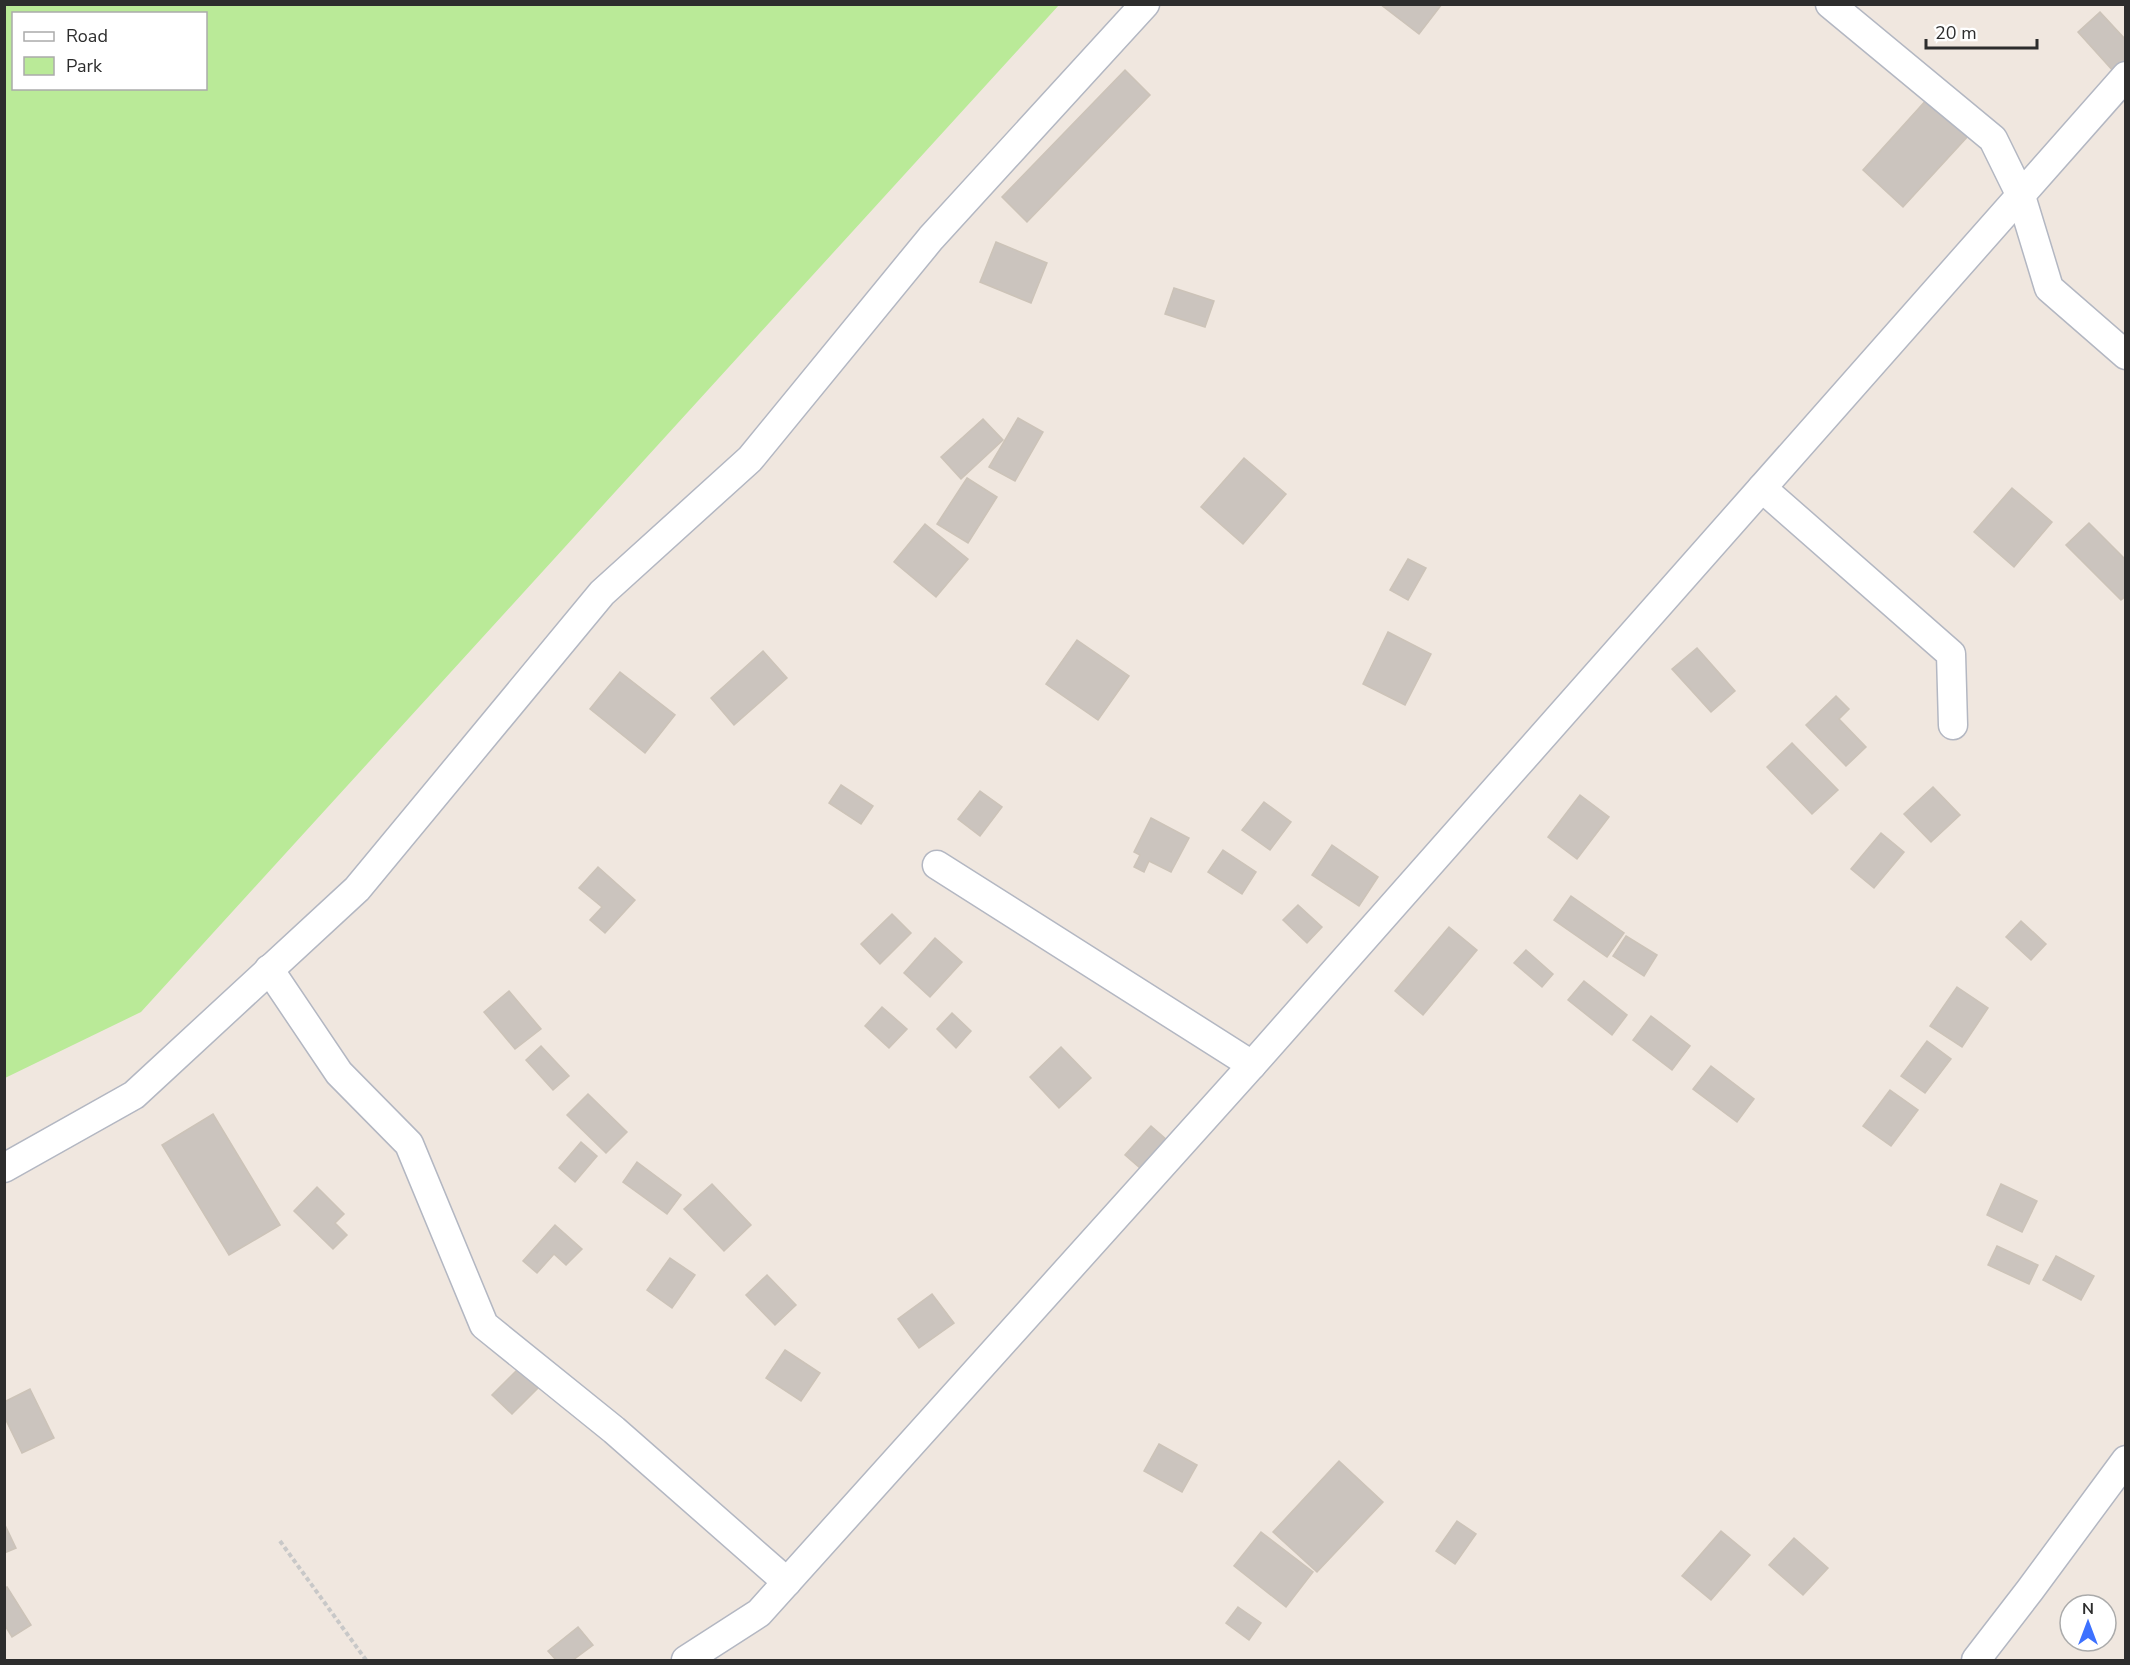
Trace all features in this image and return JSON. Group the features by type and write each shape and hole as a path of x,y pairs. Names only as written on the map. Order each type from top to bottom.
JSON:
{"street":[{"path":"4,1168 134,1095 357,889 602,593 750,459 931,238 1145,4"},
{"path":"1830,4 1993,139 2021,196 2049,288 2126,355"},
{"path":"686,1660 759,1613 1252,1065 2126,76"},
{"path":"1762,488 1951,654 1953,725"},
{"path":"937,865 1252,1065"},
{"path":"269,969 339,1072 409,1144 484,1325 614,1430 786,1582"},
{"path":"1976,1660 2126,1460"}],"path":[{"path":"280,1541 366,1660"}],"green space":[{"path":"5,4 1059,5 141,1012 5,1078"}],"building":[{"path":"1380,4 1442,4 1419,34"},
{"path":"2100,12 2126,40 2126,61 2114,72 2078,32"},
{"path":"1125,70 1150,95 1027,222 1002,197"},
{"path":"1928,98 1969,135 1903,207 1863,170"},
{"path":"996,242 1047,263 1031,303 980,282"},
{"path":"1174,288 1214,301 1205,327 1165,314"},
{"path":"1018,418 1043,432 1015,481 989,467"},
{"path":"983,419 1003,440 961,479 941,457"},
{"path":"1244,458 1286,494 1243,544 1201,507"},
{"path":"967,478 997,497 968,543 937,524"},
{"path":"2012,488 2052,522 2014,567 1974,532"},
{"path":"2089,523 2126,560 2126,596 2121,600 2066,545"},
{"path":"925,524 968,559 936,597 894,562"},
{"path":"1408,559 1426,568 1408,600 1390,590"},
{"path":"1388,632 1431,654 1405,705 1363,684"},
{"path":"1077,640 1129,676 1098,720 1046,684"},
{"path":"1697,648 1735,691 1711,712 1672,669"},
{"path":"763,651 787,678 734,725 711,698"},
{"path":"620,672 675,715 645,753 590,709"},
{"path":"1836,696 1849,709 1839,719 1866,747 1846,766 1806,725"},
{"path":"1792,743 1838,790 1812,814 1767,767"},
{"path":"841,785 873,806 861,824 829,803"},
{"path":"1933,787 1960,815 1931,842 1904,814"},
{"path":"980,791 1002,807 980,836 958,819"},
{"path":"1580,795 1609,817 1577,859 1548,837"},
{"path":"1264,802 1291,822 1270,850 1242,830"},
{"path":"1151,818 1189,838 1171,872 1149,861 1144,872 1134,867 1140,855 1134,852"},
{"path":"1881,833 1904,852 1874,888 1851,869"},
{"path":"1332,845 1378,877 1359,906 1312,875"},
{"path":"1223,850 1256,872 1242,894 1208,872"},
{"path":"598,867 635,900 605,933 590,920 602,907 579,888"},
{"path":"1571,896 1624,933 1607,957 1554,920"},
{"path":"1298,905 1322,927 1307,943 1283,920"},
{"path":"892,914 911,933 880,964 861,944"},
{"path":"2021,921 2046,944 2031,960 2006,937"},
{"path":"1449,927 1477,950 1423,1015 1395,991"},
{"path":"1626,936 1657,955 1644,976 1613,956"},
{"path":"935,938 962,962 930,997 904,973"},
{"path":"1526,950 1553,974 1542,987 1514,963"},
{"path":"1584,981 1627,1015 1612,1035 1568,1000"},
{"path":"1957,987 1988,1008 1962,1047 1930,1026"},
{"path":"509,991 541,1029 515,1049 484,1012"},
{"path":"882,1007 907,1029 889,1048 865,1026"},
{"path":"952,1013 971,1031 956,1048 937,1029"},
{"path":"1651,1016 1690,1046 1672,1070 1633,1040"},
{"path":"1927,1041 1951,1059 1925,1093 1901,1076"},
{"path":"541,1046 569,1076 553,1090 526,1060"},
{"path":"1061,1047 1091,1078 1059,1108 1030,1077"},
{"path":"1711,1066 1754,1099 1737,1122 1693,1089"},
{"path":"1890,1090 1918,1110 1891,1146 1863,1126"},
{"path":"588,1094 627,1132 606,1153 567,1115"},
{"path":"213,1114 280,1225 229,1255 162,1145"},
{"path":"1151,1126 1167,1140 1140,1168 1125,1155"},
{"path":"581,1142 597,1156 575,1182 559,1168"},
{"path":"637,1162 681,1195 667,1214 623,1182"},
{"path":"712,1184 751,1225 724,1251 684,1209"},
{"path":"2001,1184 2037,1201 2022,1232 1987,1215"},
{"path":"317,1187 344,1214 335,1223 347,1235 333,1249 294,1211"},
{"path":"555,1225 582,1249 566,1265 554,1254 537,1273 523,1261"},
{"path":"1997,1246 2038,1265 2029,1284 1988,1265"},
{"path":"2056,1256 2094,1276 2081,1300 2043,1280"},
{"path":"670,1258 695,1275 672,1308 647,1290"},
{"path":"767,1275 796,1305 775,1325 746,1295"},
{"path":"932,1294 954,1323 919,1348 898,1319"},
{"path":"785,1350 820,1373 801,1401 766,1378"},
{"path":"518,1369 538,1388 512,1414 492,1395"},
{"path":"30,1389 54,1438 22,1453 4,1416 4,1402"},
{"path":"1159,1444 1197,1465 1182,1492 1144,1471"},
{"path":"1339,1461 1383,1502 1317,1572 1273,1532"},
{"path":"1457,1521 1476,1534 1455,1564 1436,1551"},
{"path":"4,1523 16,1548 4,1553"},
{"path":"1721,1531 1750,1555 1711,1600 1682,1576"},
{"path":"1261,1532 1313,1572 1286,1607 1234,1566"},
{"path":"1794,1538 1828,1568 1803,1595 1769,1565"},
{"path":"7,1587 31,1625 12,1637 4,1624 4,1588"},
{"path":"1238,1607 1261,1623 1249,1640 1226,1623"},
{"path":"578,1627 593,1645 573,1660 556,1660 548,1651"}]}
